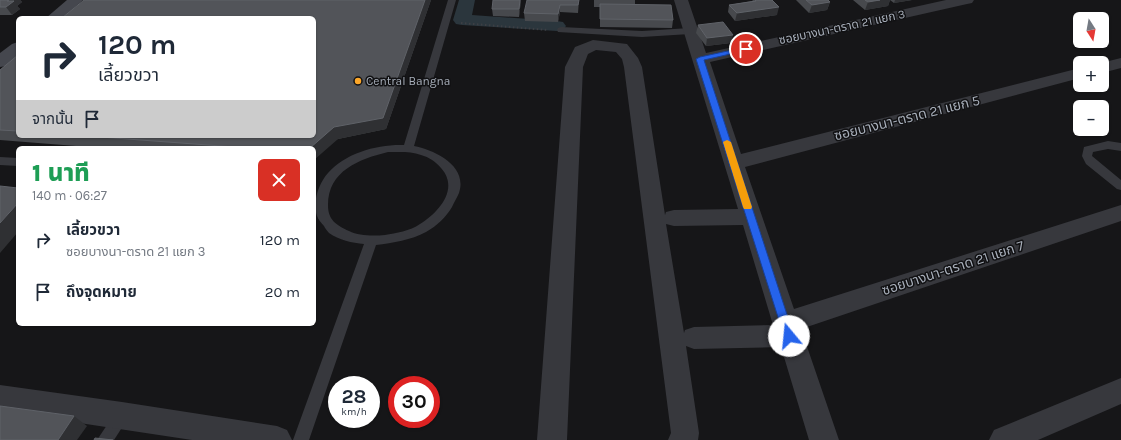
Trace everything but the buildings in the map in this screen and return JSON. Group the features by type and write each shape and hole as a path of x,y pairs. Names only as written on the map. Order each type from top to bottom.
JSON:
{"street":[{"path":"56,16 76,0"},
{"path":"681,0 824,440"},
{"name":"ซอยบางนา-ตราด 21 แยก 3","path":"700,59 964,1"},
{"path":"552,440 574,68 581,51 593,45 621,47 630,58 633,67 685,433 683,440"},
{"path":"0,62 16,50"},
{"path":"1109,66 1121,63"},
{"name":"ซอยบางนา-ตราด 21 แยก 5","path":"733,163 1073,75"},
{"name":"ซอยบางนา-ตราด 21 แยก 7","path":"694,338 787,330 1121,213"},
{"path":"674,218 751,217"},
{"path":"1004,440 1121,391"},
{"path":"0,398 122,415 277,440"}],"lane":[{"path":"408,148 452,0"},
{"path":"561,30 642,34 690,30"},
{"path":"1121,147 1108,145 1088,150 1087,156 1090,161 1121,186"},
{"path":"388,148 408,148 428,152 443,160 452,173 455,188 450,204 437,219 418,232 395,240 371,242 349,238 333,229 323,216 319,186 350,161 362,155 388,148"},
{"path":"0,161 16,162"},
{"path":"301,440 371,242"},
{"path":"105,440 122,415"}],"path":[{"path":"462,23 549,30"}],"waterway":[{"path":"467,0 462,20 557,26"}],"slow traffic":[{"path":"727,142 747,207"}],"place":[{"name":"Central Bangna","path":"358,81"}],"route":[{"path":"746,49 700,59 789,336"}]}
